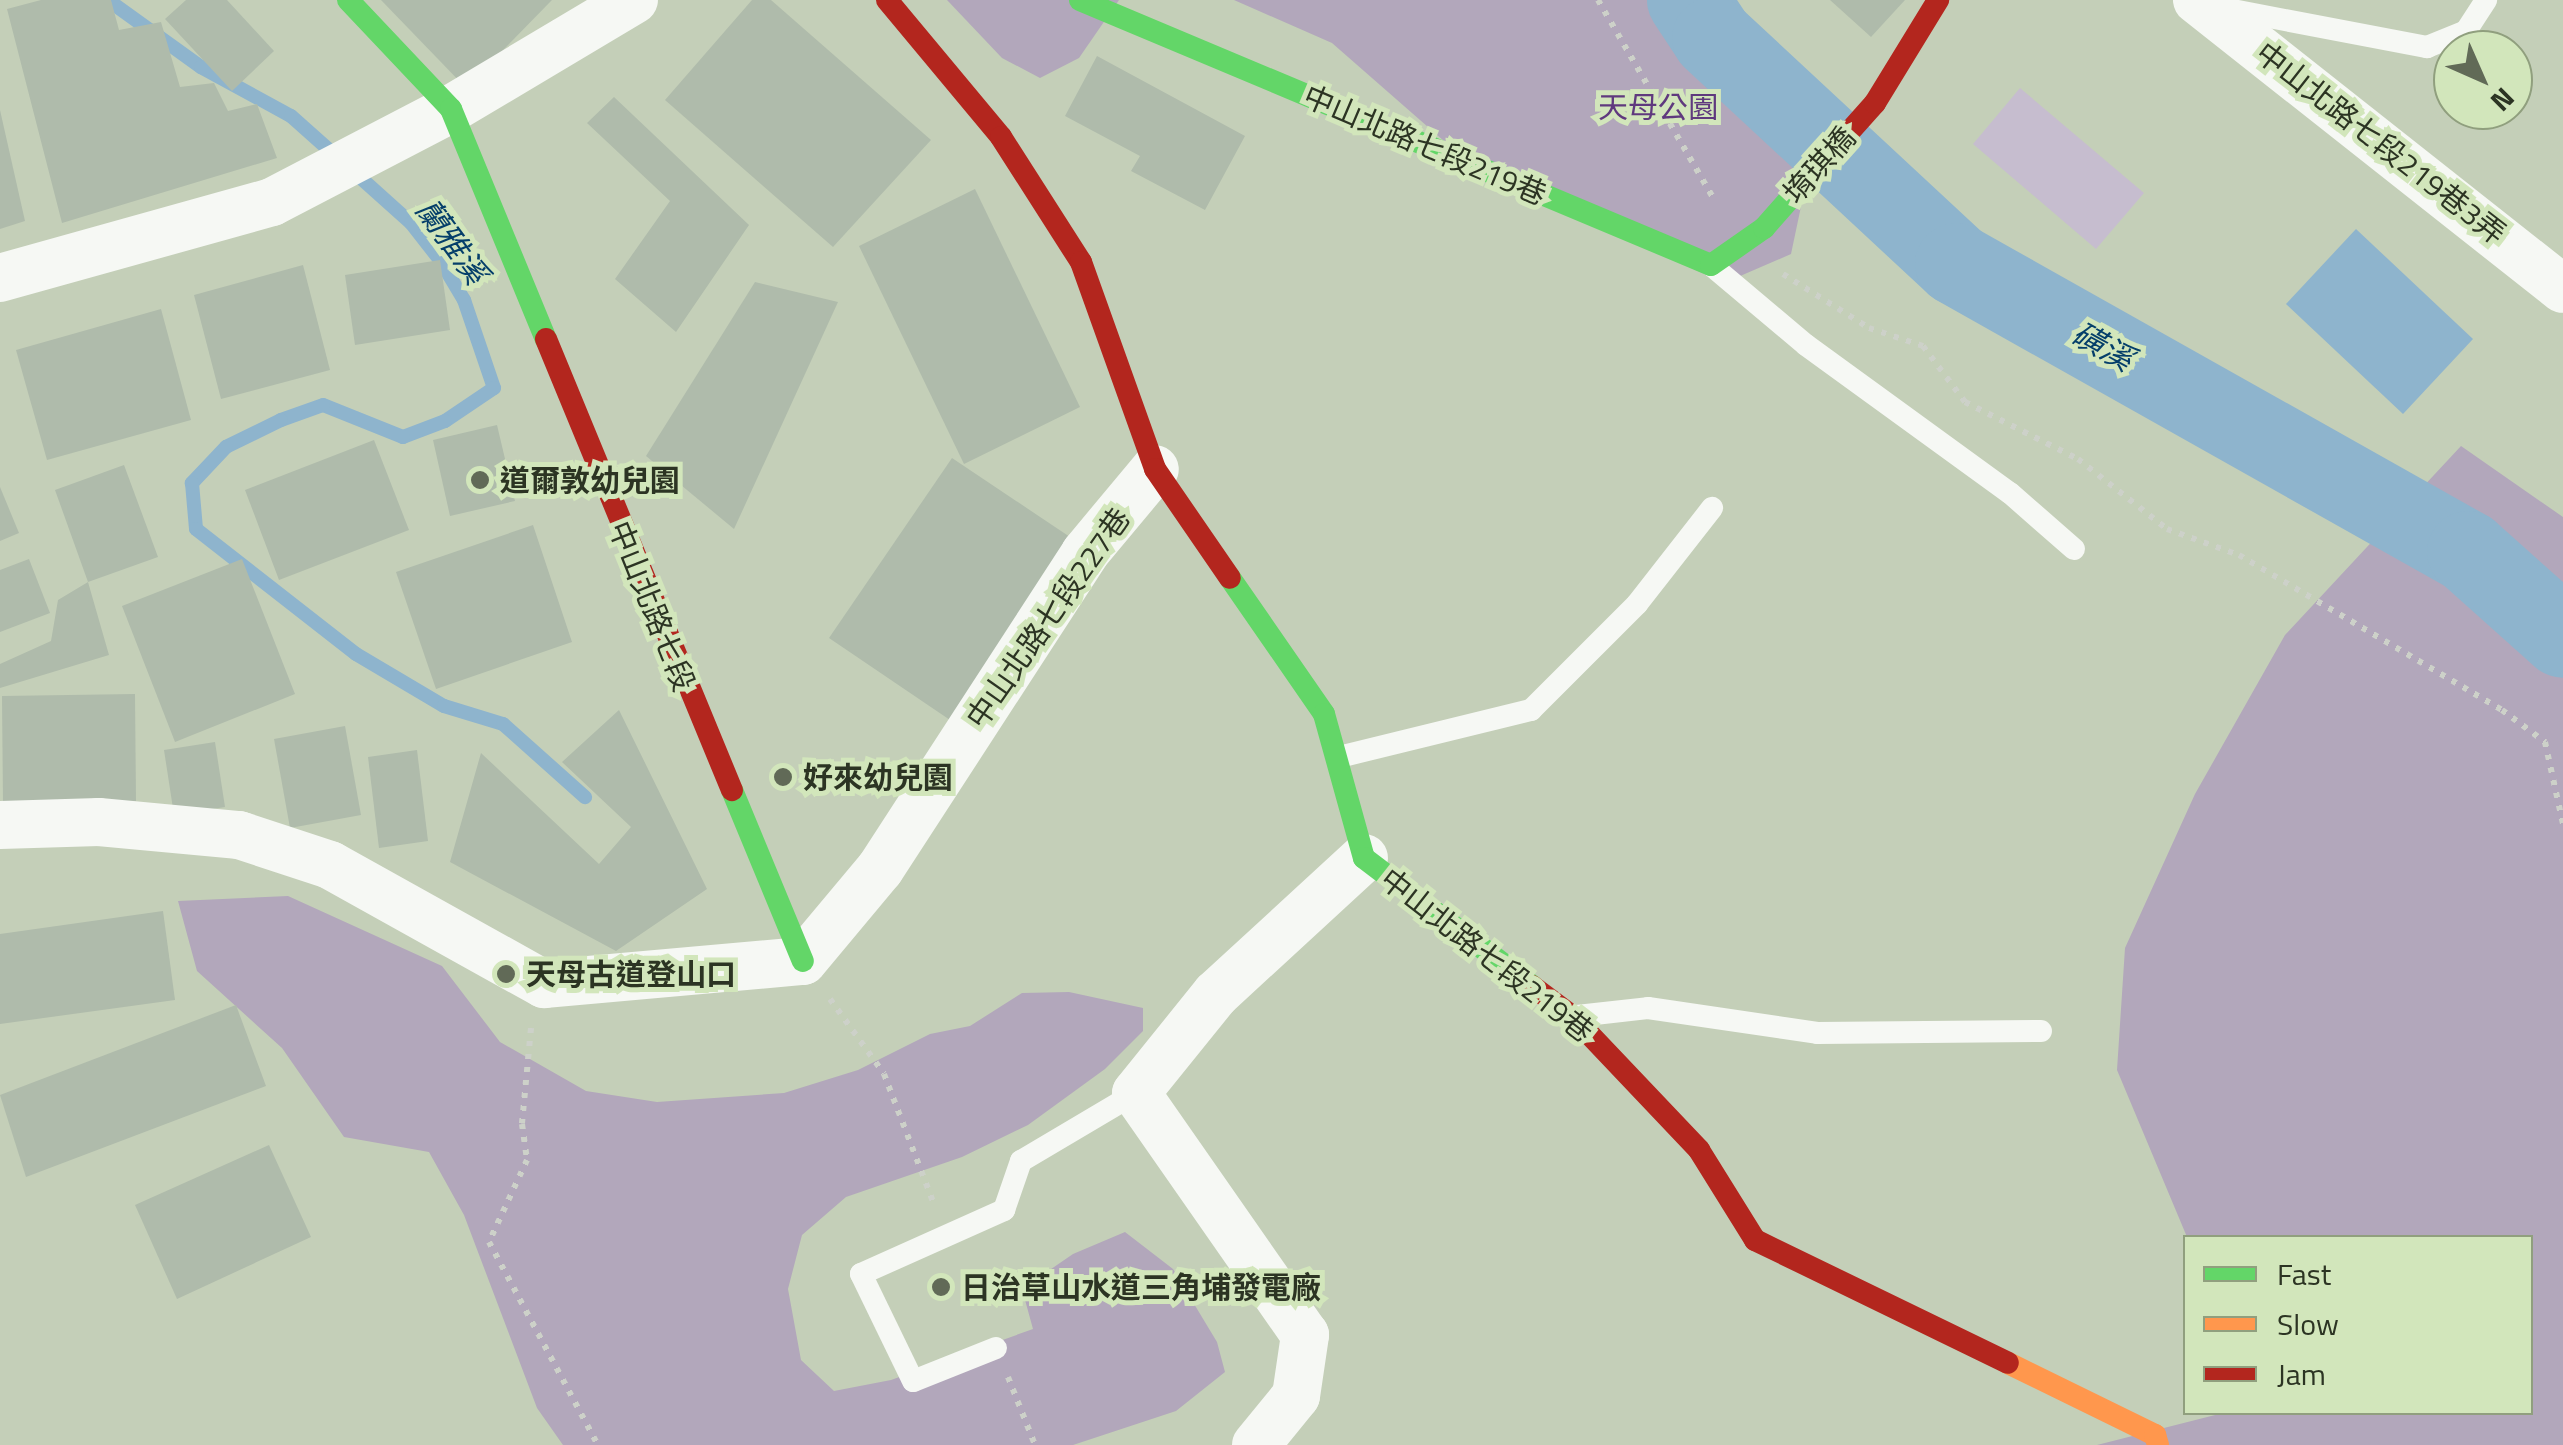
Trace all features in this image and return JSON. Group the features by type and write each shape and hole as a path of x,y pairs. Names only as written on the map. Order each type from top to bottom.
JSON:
{"street":[{"name":"中山北路七段","path":"348,0 450,109 672,658 802,961"},
{"path":"11,275 272,202 450,109 634,0"},
{"name":"中山北路七段219巷","path":"888,0 1002,137 1081,262 1155,469 1324,714 1364,858 1572,1016 1699,1150 1755,1240 2155,1436 2158,1445"},
{"name":"中山北路七段219巷","path":"1080,0 1712,265"},
{"name":"堉琪橋","path":"1742,248 1875,103 1938,0"},
{"name":"中山北路七段219巷3弄","path":"2200,2 2563,289"},
{"path":"1712,265 1742,248"},
{"name":"中山北路七段227巷","path":"802,961 880,869 1086,553 1155,469"},
{"path":"0,825 99,822 239,835 330,865 544,984 802,961"},
{"path":"1256,1445 1296,1396 1305,1335 1136,1093 1216,994 1364,858"}],"lane":[{"path":"2200,2 2428,46 2466,31 2486,0"},
{"path":"1712,265 1806,346 2010,493 2074,549"},
{"path":"1339,757 1530,710 1637,604 1712,508"},
{"path":"1572,1016 1648,1008 1816,1033 2041,1031"},
{"path":"996,1348 913,1381 862,1274 1004,1210 1021,1161 1136,1093"}],"path":[{"path":"1598,0 1742,248 1869,328 1923,346 1965,402 2078,458 2167,529 2239,554 2502,710 2545,742 2563,824"},
{"path":"802,961 884,1074 946,1238"},
{"path":"532,1012 522,1124 528,1160 489,1242 598,1445"},
{"path":"996,1348 1036,1445"}],"shaded area":[{"path":"2020,88 2144,193 2096,249 1973,144"}],"green space":[{"path":"947,0 1119,0 1079,58 1040,78 1002,58"},
{"name":"天母公園","path":"1234,0 1720,0 1791,151 1803,197 1791,254 1724,283 1476,169 1332,43"},
{"path":"2461,446 2563,517 2563,1445 2097,1445 2215,1415 2533,1415 2533,1235 2186,1235 2117,1070 2125,948 2195,794 2285,635"},
{"path":"288,896 442,966 500,1042 586,1091 657,1102 784,1093 858,1070 930,1034 970,1026 1022,993 1069,992 1143,1008 1143,1031 1105,1069 1028,1125 962,1157 846,1197 802,1235 788,1289 801,1360 834,1391 891,1380 1033,1329 1022,1289 1073,1254 1125,1232 1173,1269 1217,1342 1225,1372 1176,1411 1073,1445 563,1445 537,1408 464,1215 429,1152 344,1137 282,1048 197,971 178,901"}],"water":[{"path":"2356,229 2473,339 2403,414 2286,304"}],"building":[{"path":"41,0 111,0 119,30 161,22 180,87 214,83 228,111 257,104 277,158 62,223 7,9"},
{"path":"186,0 227,0 274,51 232,91 165,19"},
{"path":"381,0 552,0 466,88"},
{"path":"752,0 771,0 931,140 833,247 665,100"},
{"path":"1830,0 1905,0 1871,37"},
{"path":"1097,56 1245,136 1205,210 1131,171 1140,156 1065,116"},
{"path":"614,97 749,225 676,332 615,279 670,201 587,123"},
{"path":"0,110 25,221 0,229"},
{"path":"975,189 1080,407 964,464 859,246"},
{"path":"440,260 450,330 355,345 345,275"},
{"path":"303,265 330,370 221,399 194,295"},
{"path":"755,282 838,302 734,529 646,456"},
{"path":"161,309 191,420 47,460 16,350"},
{"path":"497,425 515,501 450,516 433,440"},
{"path":"374,440 409,530 279,580 245,490"},
{"path":"952,458 1073,539 950,720 829,638"},
{"path":"124,465 158,557 88,582 55,490"},
{"path":"0,487 19,533 0,541"},
{"path":"533,525 572,642 436,689 396,572"},
{"path":"29,559 50,613 0,632 0,570"},
{"path":"242,559 295,694 175,742 122,606"},
{"path":"88,582 109,655 0,688 0,664 51,641 58,600"},
{"path":"135,694 136,801 3,803 2,696"},
{"path":"619,710 707,889 616,951 450,862 481,753 599,864 631,827 562,762"},
{"path":"345,726 361,815 290,828 274,739"},
{"path":"215,742 225,807 174,815 164,750"},
{"path":"417,750 428,841 379,848 368,757"},
{"path":"163,911 175,1000 0,1024 0,934"},
{"path":"236,1005 266,1086 26,1177 0,1095"},
{"path":"269,1145 311,1237 177,1299 135,1205"}],"waterway":[{"name":"蘭雅溪","path":"108,0 201,67 291,116 337,157"},
{"name":"磺溪","path":"1688,0 1713,38 1956,264 2468,552 2563,637"},
{"name":"蘭雅溪","path":"353,171 411,223 440,260 464,300 494,388 445,421 403,437 323,405 281,420 226,447 192,483 196,529 356,654 444,706 503,724 585,797"}],"traffic: fast":[{"path":"348,0 451,109 546,339"},
{"path":"1080,0 1711,265 1764,228 1809,177"},
{"path":"1230,578 1324,714 1364,858 1532,986"},
{"path":"732,790 803,961"}],"traffic: slow":[{"path":"2008,1363 2155,1435 2158,1445"}],"traffic: jam":[{"path":"887,0 1001,137 1081,262 1155,469 1230,578"},
{"path":"1809,177 1875,103 1938,0"},
{"path":"546,339 732,790"},
{"path":"1532,986 1572,1016 1699,1150 1755,1240 2008,1363"}],"place":[{"name":"道爾敦幼兒園","path":"480,480"},
{"name":"好來幼兒園","path":"783,777"},
{"name":"天母古道登山口","path":"506,974"},
{"name":"日治草山水道三角埔發電廠","path":"941,1287"}]}
